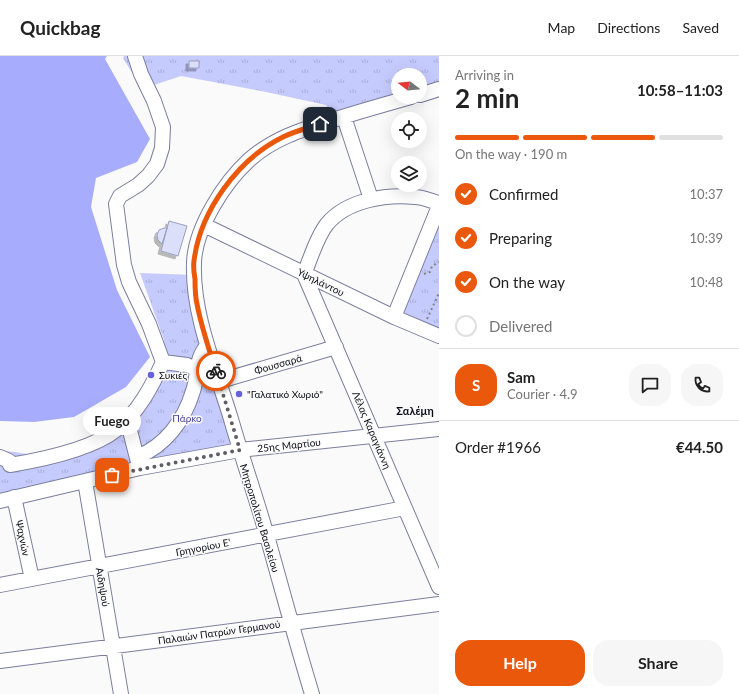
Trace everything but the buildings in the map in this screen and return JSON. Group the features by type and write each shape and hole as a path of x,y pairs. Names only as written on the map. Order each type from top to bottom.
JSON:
{"street":[{"path":"0,457 9,461 10,465 34,461 76,449 100,440 117,429 127,419 147,394 163,362 149,324 129,282 124,265 116,204 120,196 138,185 148,176 157,164 162,148 163,127 154,101 140,74 135,56"},
{"path":"427,92 439,89"},
{"name":"Μητροπολίτου Βασιλείου","path":"312,694 290,623 267,534 208,345 197,303 194,262 204,225 216,200 233,178 250,160 269,145 297,131 391,103"},
{"path":"344,117 371,199"},
{"path":"304,274 319,237 328,224 338,214 351,207 371,199 386,197 416,197 439,202"},
{"path":"394,317 439,206"},
{"name":"Υψηλάντου","path":"204,225 394,317 439,336"},
{"name":"Λέλας Καραγιάννη","path":"304,274 439,587"},
{"path":"138,463 147,453 158,446 168,436 179,421 188,405 193,390 200,356 208,345"},
{"name":"Φουσσαρά","path":"220,381 336,347"},
{"path":"163,362 187,365 198,370"},
{"path":"127,419 138,463"},
{"name":"25ης Μαρτίου","path":"0,501 85,481 138,463 240,450 439,429"},
{"name":"Αιδηψού","path":"85,481 121,694"},
{"name":"Ψαχνών","path":"14,497 32,579"},
{"name":"Γρηγορίου Ε'","path":"0,586 405,508"},
{"name":"Παλαιών Πατρών Γερμανού","path":"0,661 439,604"}],"path":[{"path":"423,329 439,293"}],"green space":[{"path":"124,56 439,56 439,86 427,89 427,68 391,68 391,99 332,117 326,105 181,76 142,89 123,58"},
{"path":"439,206 439,336 394,317"},
{"name":"Πάρκο","path":"140,273 195,275 240,450 0,501 0,450 55,458 111,441 165,368 164,340"}],"shaded area":[{"path":"0,56 107,56 105,59 150,139 137,162 96,178 91,207 117,290 150,357 126,387 74,417 34,422 0,421"}],"way so far":[{"path":"112,475 140,468 240,450 216,371"}],"place":[{"name":"Συκιές","path":"151,375"},
{"name":"\"Γαλατικό Χωριό\"","path":"239,394"},
{"name":"Fuego","path":"112,475"}],"district":[{"name":"Σαλέμη","path":"415,411"}],"route":[{"path":"216,371 197,303 194,262 204,225 216,200 233,178 250,160 269,145 283,137 320,124"}]}
